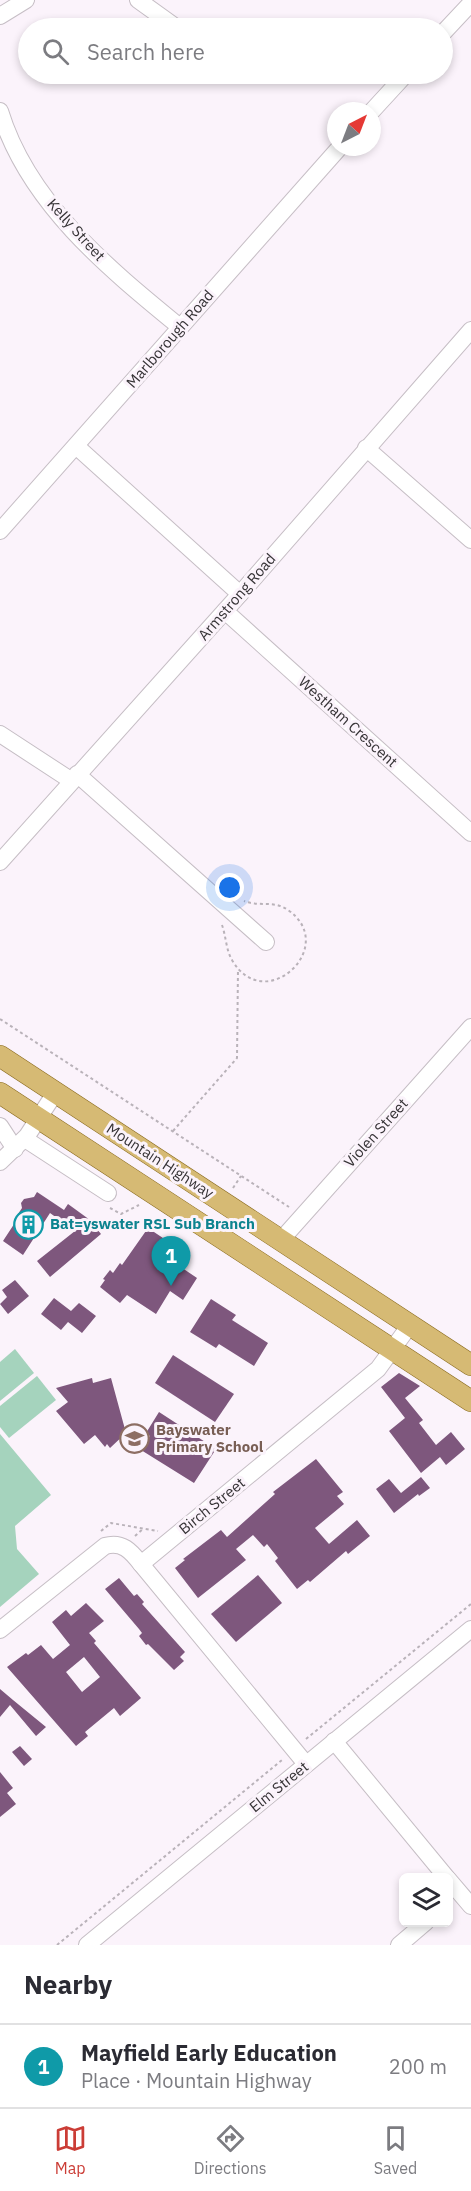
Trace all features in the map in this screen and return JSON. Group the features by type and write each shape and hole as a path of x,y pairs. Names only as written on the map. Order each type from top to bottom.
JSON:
{"main road":[{"name":"Mountain Highway","path":"0,1056 471,1365"},
{"name":"Mountain Highway","path":"0,1093 9,1106 39,1118 471,1401"}],"street":[{"path":"0,16 26,0"},
{"path":"138,0 163,18"},
{"path":"453,22 471,3"},
{"path":"380,102 397,84"},
{"name":"Kelly Street","path":"0,111 9,138 24,167 68,225 89,248 180,327"},
{"name":"Marlborough Road","path":"0,531 332,156"},
{"name":"Armstrong Road","path":"0,862 225,611 471,330"},
{"path":"76,446 240,594"},
{"path":"366,448 471,540"},
{"name":"Westham Crescent","path":"225,611 471,833"},
{"path":"0,734 74,778 266,942"},
{"name":"Violen Street","path":"281,1240 471,1027"},
{"path":"13,1150 39,1118 55,1093"},
{"path":"0,1126 13,1150 108,1200"},
{"name":"Birch Street","path":"141,1564 378,1369 410,1325"},
{"path":"0,1630 105,1545 123,1546 141,1564 306,1764"},
{"name":"Elm Street","path":"87,1945 470,1630"},
{"path":"334,1741 443,1873"},
{"path":"399,1945 421,1927"}],"path":[{"path":"173,1131 237,1058 238,969"},
{"path":"0,1019 290,1208"},
{"path":"228,1195 241,1176"},
{"path":"108,1200 121,1214 143,1204"},
{"path":"100,1531 111,1523 163,1530"},
{"path":"130,1540 144,1528"},
{"path":"305,1740 471,1604"},
{"path":"57,1945 284,1758"}],"green space":[{"path":"15,1349 34,1373 0,1401 0,1362"},
{"path":"37,1376 56,1400 9,1438 0,1427 0,1406"},
{"path":"0,1434 51,1495 15,1526 17,1549 39,1574 0,1607"}],"building":[{"path":"37,1192 64,1210 68,1204 90,1220 101,1234 50,1277 37,1261 75,1231 50,1213 23,1255 3,1241 20,1215 18,1214 22,1208 21,1203 24,1199 34,1197"},
{"path":"148,1228 169,1242 160,1253 197,1278 183,1300 170,1291 156,1314 127,1295 120,1303 100,1287 110,1270 113,1273 120,1263 122,1265"},
{"path":"15,1280 29,1296 8,1314 0,1304 7,1297 2,1290"},
{"path":"54,1298 71,1311 79,1303 96,1316 82,1333 68,1322 61,1330 41,1314"},
{"path":"211,1299 236,1315 232,1320 268,1343 254,1366 219,1344 216,1348 190,1332"},
{"path":"173,1355 234,1394 215,1422 155,1383"},
{"path":"399,1373 420,1386 405,1398 423,1420 419,1423 436,1445 451,1432 465,1449 446,1465 440,1457 421,1473 389,1431 405,1418 381,1387"},
{"path":"92,1378 93,1383 111,1378 126,1433 110,1448 107,1444 105,1447 95,1435 84,1444 56,1411 68,1402 56,1388"},
{"path":"159,1412 216,1449 194,1483 141,1450 150,1436 146,1433"},
{"path":"316,1459 343,1492 337,1496 344,1504 315,1528 329,1544 357,1520 370,1536 348,1554 346,1551 310,1582 308,1580 297,1589 275,1561 278,1558 267,1544 264,1547 253,1535 236,1549 246,1560 198,1598 175,1568 185,1560 183,1559 221,1530 227,1537 275,1494 273,1492"},
{"path":"421,1477 430,1488 419,1496 418,1494 394,1513 376,1489 389,1479 401,1493"},
{"path":"258,1575 282,1603 236,1642 211,1614"},
{"path":"119,1578 134,1596 137,1594 144,1602 142,1604 185,1652 180,1657 184,1661 174,1670 148,1644 146,1645 139,1636 142,1633 105,1589"},
{"path":"86,1603 104,1621 89,1633 96,1641 94,1643 141,1698 120,1716 114,1708 85,1732 88,1736 76,1746 7,1667 41,1645 53,1659 70,1645 52,1622 66,1610 71,1616","holes":["84,1657 100,1677 82,1692 66,1672"]},
{"path":"0,1689 46,1727 36,1736 10,1705 0,1717"},
{"path":"20,1746 32,1759 24,1766 12,1752"},
{"path":"0,1772 13,1788 7,1793 16,1804 0,1817"}],"place":[{"name":"Bat=yswater RSL Sub Branch","path":"29,1224"},
{"name":"Mayfield Early Education","path":"171,1286"},
{"name":"Bayswater Primary School","path":"135,1439"}]}
